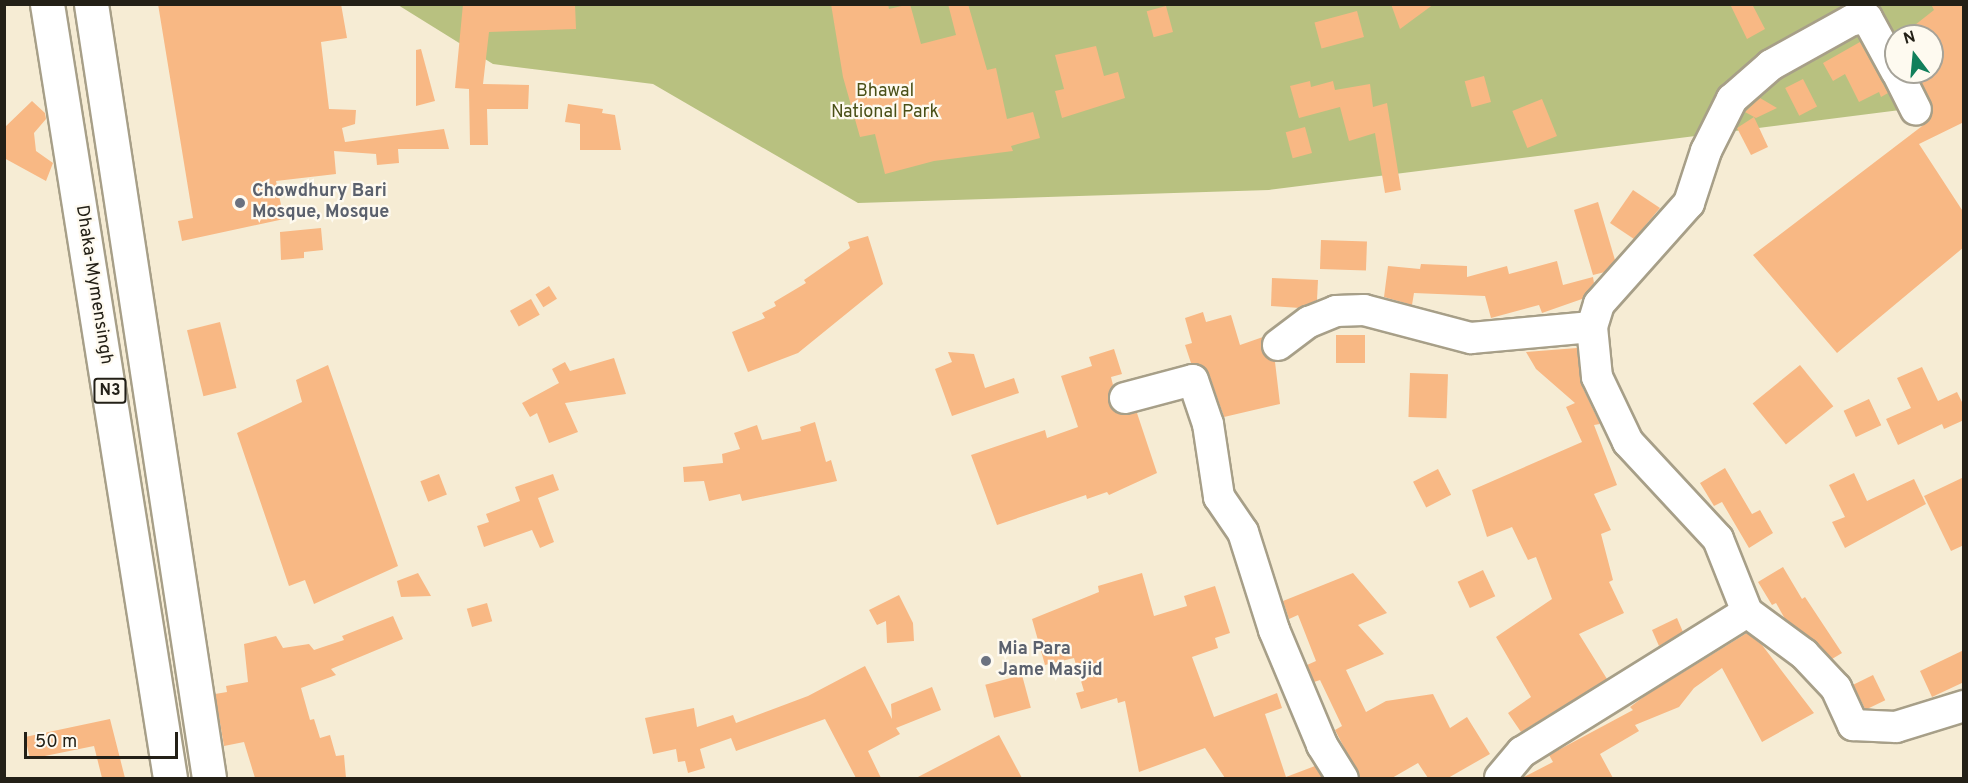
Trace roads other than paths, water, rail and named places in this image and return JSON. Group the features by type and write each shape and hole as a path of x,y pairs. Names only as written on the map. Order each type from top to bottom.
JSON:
{"highway":[{"name":"Dhaka-Mymensingh","path":"47,4 170,778"},
{"name":"N3","path":"91,4 209,778"}],"lane":[{"path":"1884,49 1867,18 1852,21 1771,65 1732,99 1706,151 1689,203 1599,304 1592,327 1597,377 1628,442 1718,538 1747,612 1804,654 1836,688 1853,725 1896,727 1964,706"},
{"path":"1903,84 1916,110"},
{"path":"1278,345 1309,322 1336,311 1364,310 1471,339 1592,327"},
{"path":"1125,398 1194,380 1208,424 1220,497 1243,532 1274,630 1322,745 1343,778"},
{"path":"1500,778 1522,752 1747,612"}],"place":[{"name":"Chowdhury Bari Mosque, Mosque","path":"240,203"},
{"name":"Mia Para Jame Masjid","path":"986,661"}],"park label":[{"name":"Bhawal National Park","path":"885,103"}]}
